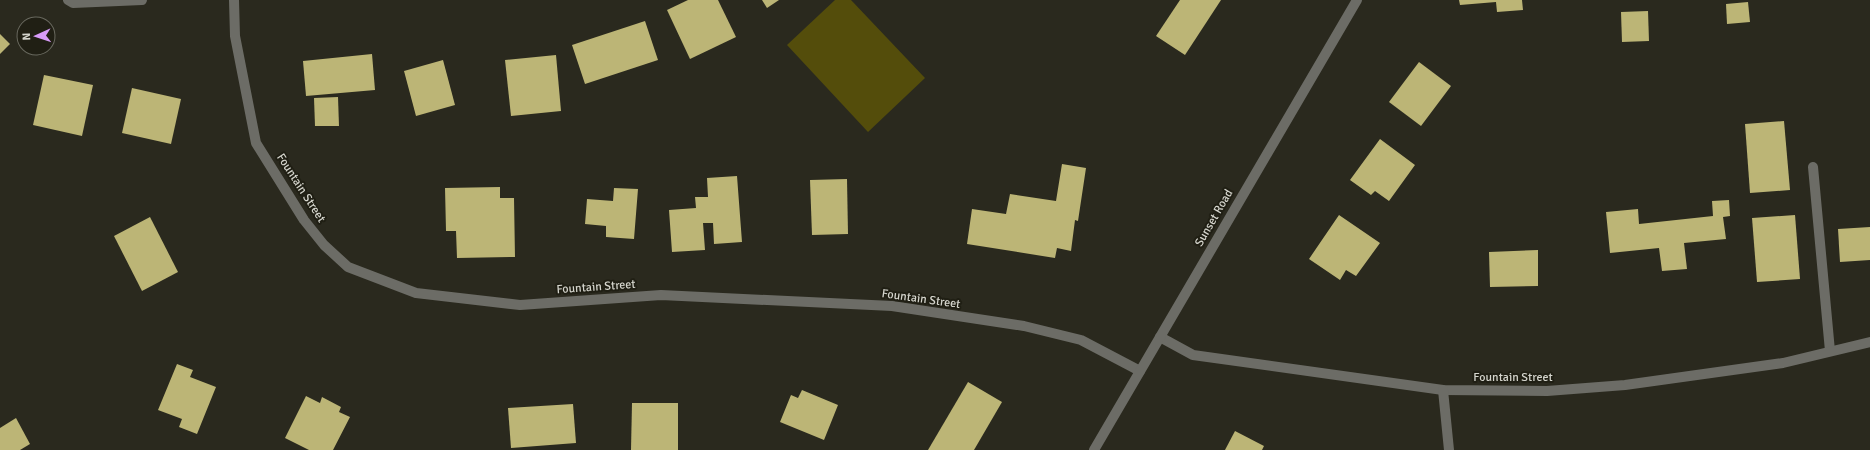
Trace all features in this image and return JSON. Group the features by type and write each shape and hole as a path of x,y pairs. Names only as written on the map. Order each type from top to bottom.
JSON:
{"street":[{"path":"68,0 73,3 142,0"},
{"name":"Fountain Street","path":"234,0 235,36 256,142 304,220 324,245 348,267 416,293 520,305 661,295 892,306 1024,326 1081,340 1140,371"},
{"name":"Sunset Road","path":"1094,450 1357,0"},
{"path":"1813,167 1830,352"},
{"name":"Fountain Street","path":"1160,337 1193,355 1443,390 1547,391 1625,385 1783,363 1870,342"},
{"path":"1443,390 1449,450"}],"shaded area":[{"path":"835,0 851,0 925,78 868,132 787,45"}],"building":[{"path":"688,0 718,0 736,37 690,59 667,10"},
{"path":"762,0 779,0 767,8"},
{"path":"1180,0 1221,0 1185,55 1156,36"},
{"path":"1459,0 1522,0 1523,10 1497,12 1496,2 1460,5"},
{"path":"1748,2 1750,22 1727,24 1726,4"},
{"path":"1648,11 1649,41 1622,42 1621,12"},
{"path":"645,21 658,60 585,84 572,45"},
{"path":"0,34 10,44 0,54"},
{"path":"372,54 375,90 306,96 303,61"},
{"path":"556,55 561,111 511,116 505,60"},
{"path":"443,60 455,105 416,116 404,71"},
{"path":"1419,62 1451,86 1421,126 1389,102"},
{"path":"44,75 93,85 82,136 33,125"},
{"path":"132,88 181,99 171,144 122,133"},
{"path":"338,97 339,126 315,126 314,98"},
{"path":"1784,121 1790,190 1750,193 1745,124"},
{"path":"1380,139 1415,165 1389,201 1375,191 1371,195 1350,180"},
{"path":"1062,164 1086,168 1078,221 1075,220 1071,251 1057,248 1055,258 967,244 972,209 1006,214 1010,194 1056,201"},
{"path":"737,176 742,242 714,244 713,223 703,223 705,250 672,252 669,210 696,208 695,197 708,197 707,178"},
{"path":"847,179 848,234 812,235 810,180"},
{"path":"500,187 500,198 514,198 515,257 457,258 456,231 446,231 445,188"},
{"path":"614,188 638,189 634,239 606,237 606,226 585,224 587,199 613,201"},
{"path":"1729,200 1730,216 1723,217 1726,239 1684,243 1687,269 1662,271 1659,248 1610,253 1606,212 1638,209 1639,224 1713,216 1712,201"},
{"path":"1339,215 1380,243 1356,276 1346,270 1340,280 1309,259"},
{"path":"1795,215 1800,279 1757,282 1752,218"},
{"path":"150,217 178,272 142,291 114,236"},
{"path":"1870,227 1870,260 1840,262 1838,229"},
{"path":"1538,250 1538,286 1490,287 1489,252"},
{"path":"177,364 193,370 190,377 216,387 197,434 179,427 182,419 158,410"},
{"path":"968,382 1002,402 974,450 928,450"},
{"path":"802,390 838,405 824,440 780,422 791,395 798,398"},
{"path":"306,396 320,403 322,397 341,407 339,412 350,417 333,450 309,450 285,438"},
{"path":"632,403 678,403 678,450 631,450"},
{"path":"573,404 576,443 511,448 508,408"},
{"path":"16,418 30,444 20,450 0,450 0,428"},
{"path":"1235,431 1264,446 1262,450 1225,450"}]}
